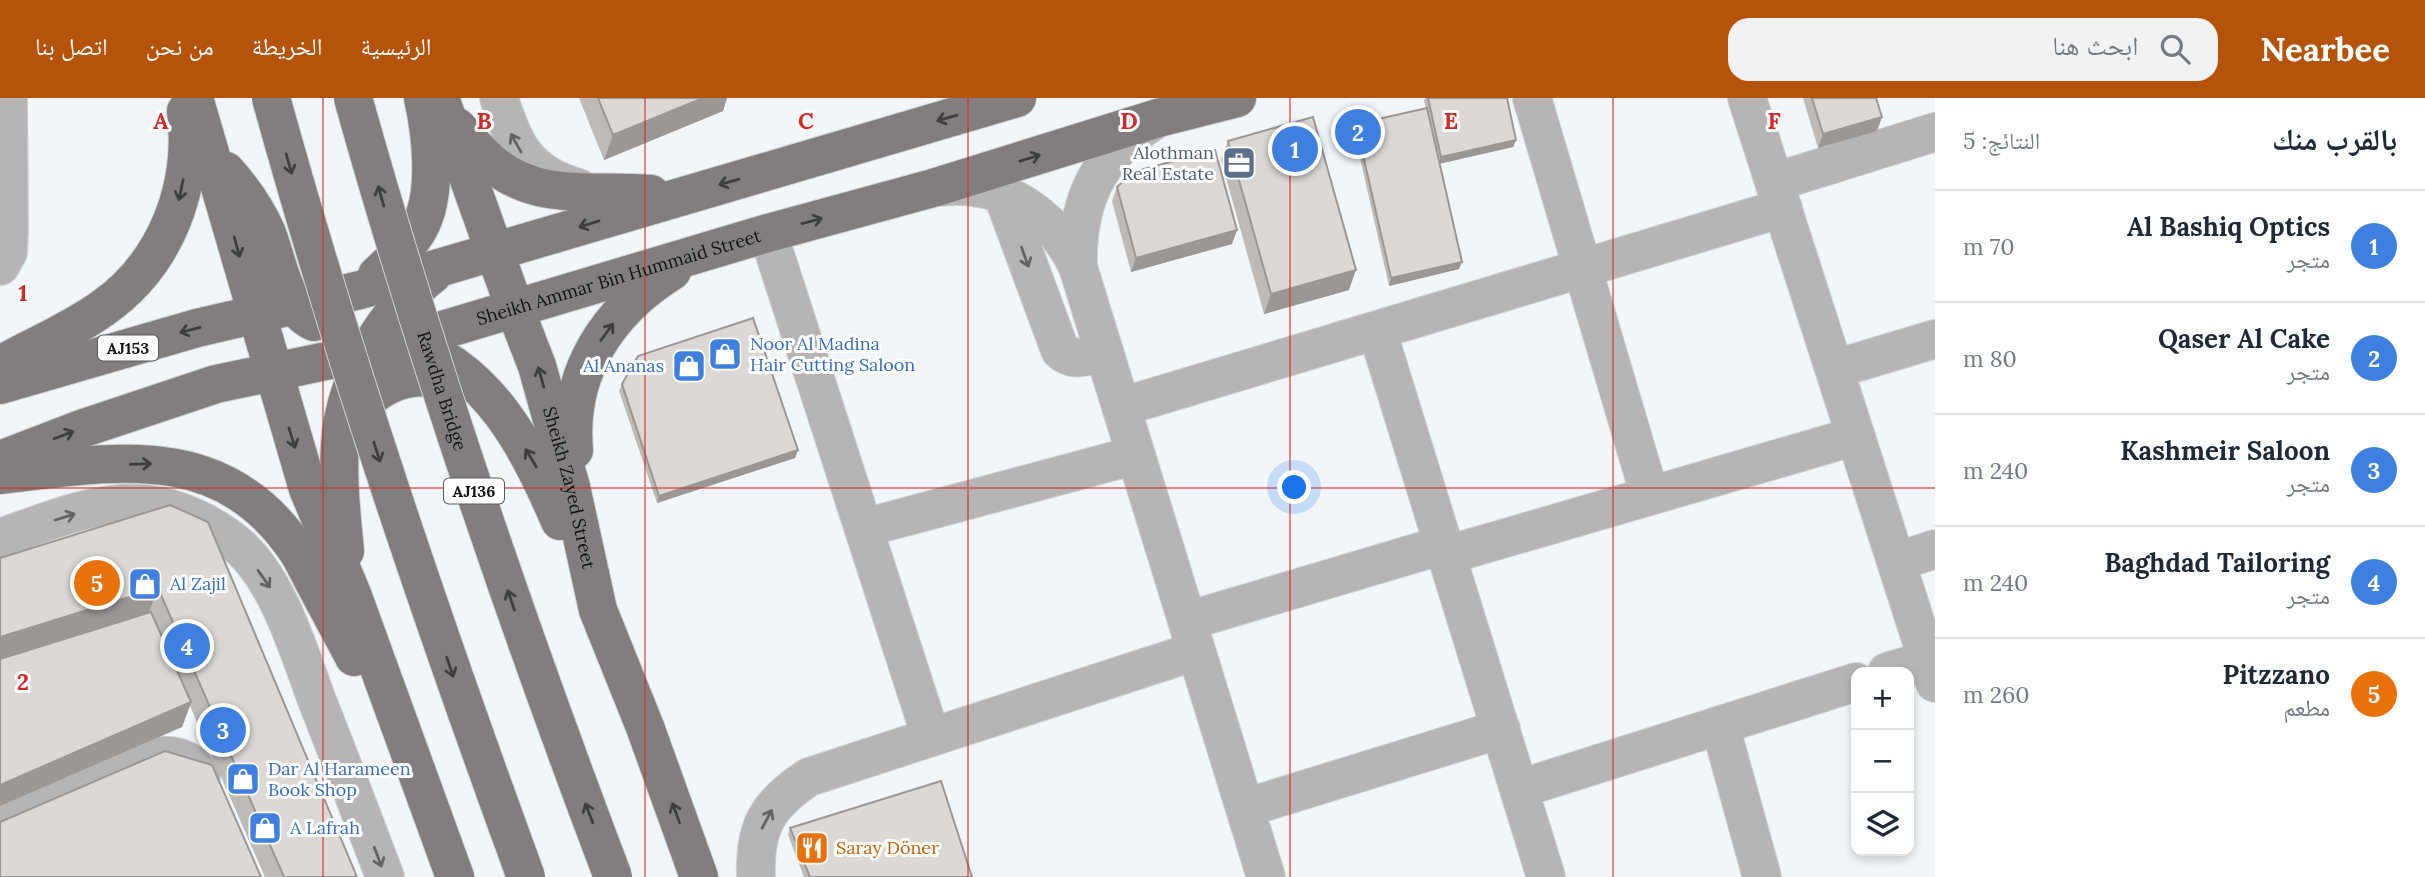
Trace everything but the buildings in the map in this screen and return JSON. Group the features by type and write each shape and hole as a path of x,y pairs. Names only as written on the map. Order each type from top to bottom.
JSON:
{"main road":[{"path":"0,365 105,307 136,279 162,245 178,208 186,169 188,130 184,98"},
{"path":"194,98 308,489 352,594 455,877"},
{"path":"271,98 376,446 434,622 526,877"},
{"name":"Rawdha Bridge","path":"353,98 401,264 489,538 613,877"},
{"path":"274,254 291,276 319,286 442,267 1014,98"},
{"name":"Sheikh Ammar Bin Hummaid Street","path":"0,460 270,363 384,343 515,309 768,233 933,188 1158,118 1237,98"},
{"path":"256,315 307,315 371,280 413,237 423,220 431,159 429,125 436,104 495,166 515,179 535,187 558,192 616,191 678,197"},
{"name":"Sheikh Zayed Street","path":"436,104 496,252 537,366 556,429 598,610 645,726 699,877"},
{"path":"213,157 251,203 288,292 307,315 337,330 384,343 423,347 450,362 479,386 513,427 537,468 598,610"},
{"path":"645,726 577,461 572,427 574,402 581,376 592,355 607,331 632,301 662,277 699,254"},
{"path":"352,594 341,511 342,427 352,388 384,343 413,292 442,267"},
{"name":"AJ153","path":"0,385 197,328 256,315"},
{"path":"270,363 299,337 307,315"},
{"path":"342,427 363,402 394,382 431,376 479,386"},
{"path":"0,475 81,466 157,463 192,470 224,483 254,502 278,524 298,550 412,761"}],"street":[{"path":"0,266 8,252 8,98"},
{"path":"499,98 516,144 525,158 538,169 556,180 578,188 616,191"},
{"path":"1532,98 1650,496"},
{"path":"1747,98 1931,671"},
{"path":"1078,267 1077,242 1089,191 1101,169 1117,149 1137,131 1158,118"},
{"path":"1121,407 1584,268 1779,195 1935,132"},
{"path":"933,188 967,186 1002,193 1019,200 1048,222 1071,251 1266,877"},
{"path":"1002,193 1060,350 1073,358 1104,352"},
{"path":"768,233 931,737"},
{"path":"1377,330 1546,877"},
{"path":"1835,369 1935,339"},
{"path":"756,877 756,846 765,817 784,793 809,777 931,737 1191,636 1445,550 1650,496 1856,436"},
{"path":"864,528 1136,455"},
{"path":"0,538 69,515 114,504 160,506 203,521 241,548 269,584 290,630 385,877"},
{"path":"1896,562 1935,549"},
{"path":"1519,789 1851,684"},
{"path":"1720,725 1762,877"},
{"path":"1245,808 1501,729"},
{"path":"0,820 135,761 156,755 178,756 197,768 218,810"}],"place":[{"name":"Qaser Al Cake","path":"1358,132"},
{"name":"Al Bashiq Optics","path":"1295,149"},
{"name":"Alothman Real Estate","path":"1239,163"},
{"name":"Noor Al Madina Hair Cutting Saloon","path":"725,354"},
{"name":"Al Ananas","path":"689,366"},
{"name":"Pitzzano","path":"97,583"},
{"name":"Al Zajil","path":"145,584"},
{"name":"Baghdad Tailoring","path":"187,646"},
{"name":"Kashmeir Saloon","path":"223,730"},
{"name":"Dar Al Harameen Book Shop","path":"243,779"},
{"name":"A Lafrah","path":"265,828"},
{"name":"Saray Döner","path":"812,848"}]}
